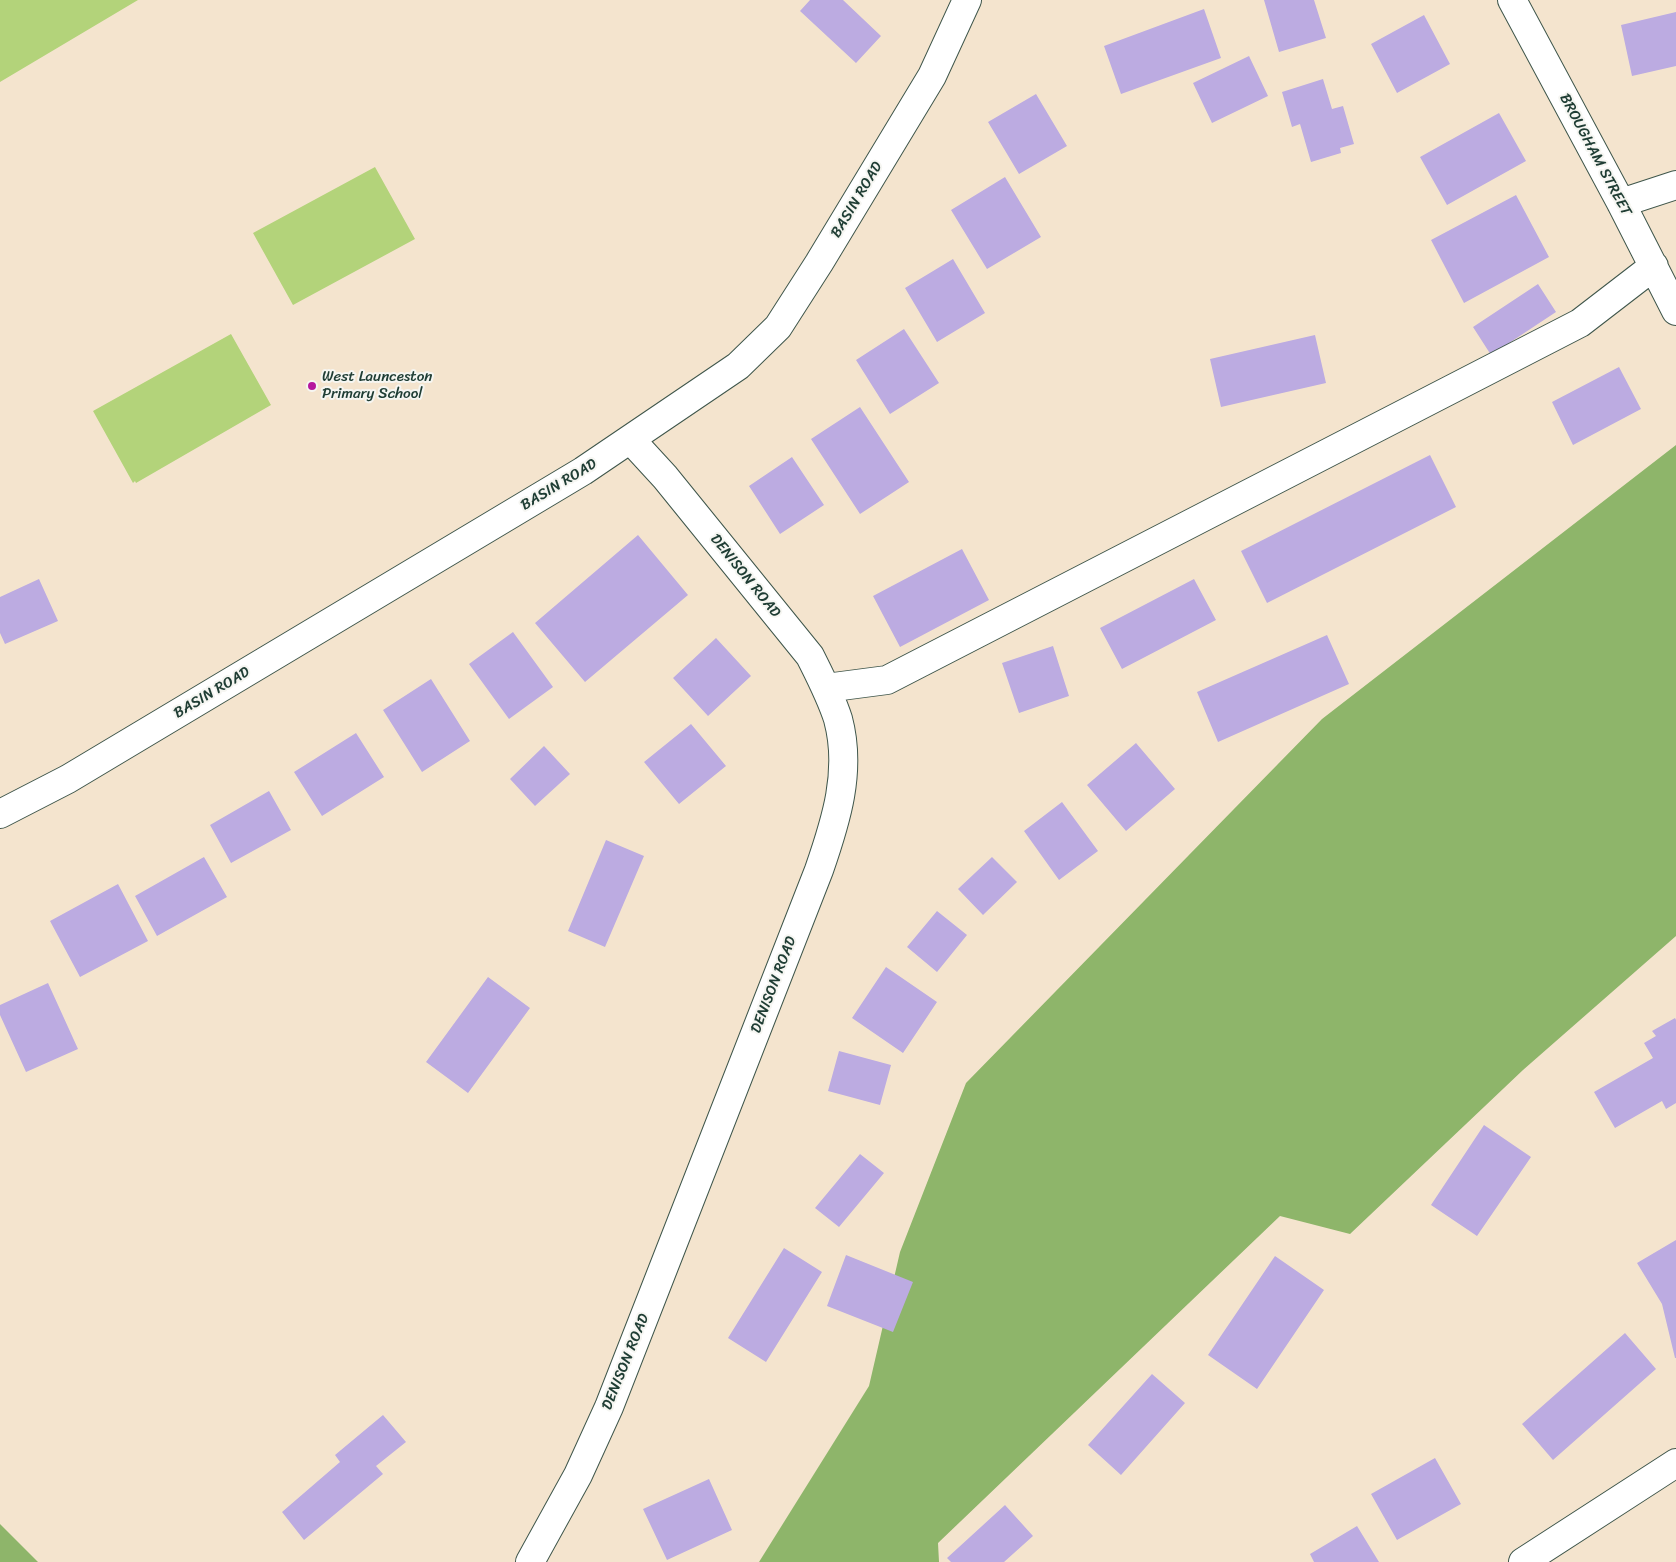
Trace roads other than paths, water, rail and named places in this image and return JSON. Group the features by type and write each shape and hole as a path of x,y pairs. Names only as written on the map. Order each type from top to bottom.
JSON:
{"street":[{"name":"BASIN ROAD","path":"0,814 68,779 574,476 738,366 778,327 819,264 932,76 967,0"},
{"name":"BROUGHAM STREET","path":"1512,0 1621,203 1676,311"},
{"path":"1621,203 1676,185"},
{"path":"826,688 887,680 1580,323 1654,266"},
{"name":"DENISON ROAD","path":"530,1562 578,1475 609,1407 819,870 842,793 843,752 838,720 826,688 810,656 665,477 630,440"},
{"path":"1523,1562 1676,1463"}],"place":[{"name":"West Launceston Primary School","path":"312,386"}]}
